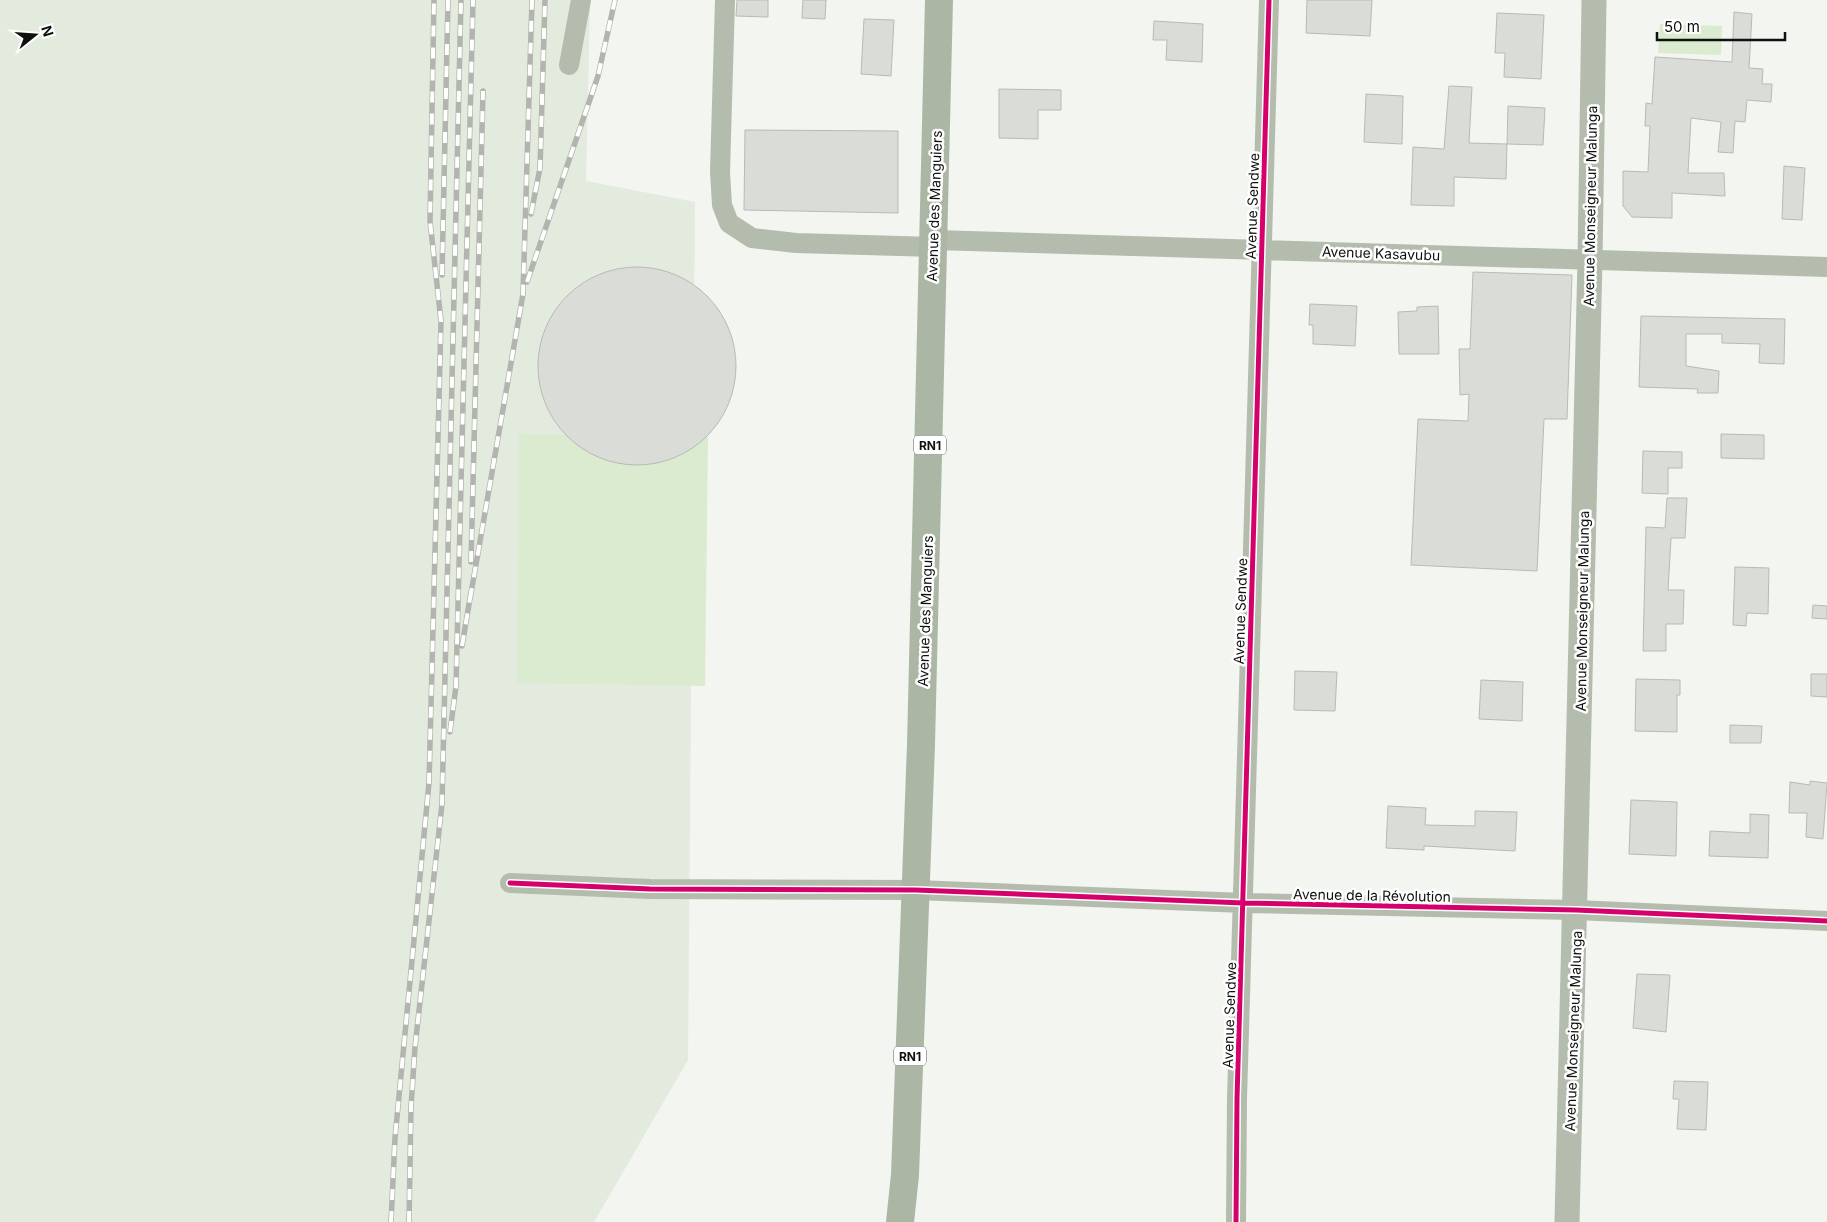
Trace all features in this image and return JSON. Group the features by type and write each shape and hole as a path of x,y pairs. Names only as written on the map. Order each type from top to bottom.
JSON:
{"highway":[{"name":"Avenue des Manguiers","path":"900,1222 905,1175 916,890 939,0"}],"street":[{"path":"569,65 581,0"},
{"name":"Avenue Kasavubu","path":"725,0 720,172 722,205 729,223 752,238 796,243 934,243 1262,250 1827,267"},
{"name":"Avenue Sendwe","path":"1236,1222 1237,1098 1269,0"},
{"name":"Avenue Monseigneur Malunga","path":"1568,1222 1590,260 1594,0"},
{"name":"Avenue de la Révolution","path":"510,883 650,889 916,890 1244,903 1576,910 1827,921"}],"shaded area":[{"path":"0,0 590,0 586,181 695,202 688,1060 594,1222 0,1222"}],"green space":[{"path":"1660,24 1722,26 1721,55 1658,53"},
{"path":"519,434 708,437 705,686 517,683"}],"building":[{"path":"737,0 768,0 768,17 736,16"},
{"path":"803,0 826,0 825,19 802,18"},
{"path":"1307,0 1372,0 1370,36 1306,33"},
{"path":"1734,12 1752,14 1749,68 1763,69 1762,84 1772,84 1771,102 1747,100 1745,122 1735,121 1733,153 1718,152 1721,122 1691,118 1688,173 1724,173 1725,196 1672,193 1672,218 1632,217 1623,206 1623,171 1648,172 1650,126 1645,126 1646,103 1652,104 1655,57 1732,62"},
{"path":"1497,13 1544,15 1541,79 1504,77 1505,53 1495,53"},
{"path":"864,19 894,20 891,76 861,74"},
{"path":"1154,21 1203,24 1202,62 1166,60 1167,40 1153,40"},
{"path":"1449,86 1472,87 1469,143 1507,144 1506,179 1454,177 1454,206 1411,205 1413,147 1444,149"},
{"path":"999,89 1061,90 1061,110 1038,110 1038,139 999,138"},
{"path":"1366,94 1403,96 1402,144 1364,142"},
{"path":"1508,106 1545,108 1543,145 1507,144"},
{"path":"745,130 898,131 898,213 744,210"},
{"path":"1784,166 1805,168 1802,220 1782,219"},
{"path":"627,267 647,267 666,271 684,279 700,289 714,303 732,337 736,366 732,395 724,413 714,429 700,443 666,461 647,465 627,465 608,461 590,453 574,443 560,429 542,395 538,376 538,356 542,337 550,319 560,303 574,289 608,271"},
{"path":"1473,272 1572,275 1567,419 1544,419 1537,571 1411,565 1418,419 1468,421 1469,394 1460,395 1459,349 1470,349"},
{"path":"1310,304 1357,306 1355,346 1313,344 1313,325 1309,325"},
{"path":"1438,306 1439,354 1399,354 1398,312 1417,311 1417,307"},
{"path":"1641,316 1785,319 1784,364 1759,363 1760,344 1722,343 1722,334 1686,334 1686,366 1719,371 1718,393 1697,393 1698,389 1639,387"},
{"path":"1721,434 1764,435 1764,459 1721,458"},
{"path":"1643,451 1682,452 1682,468 1668,468 1668,494 1642,493"},
{"path":"1667,498 1687,498 1685,538 1671,538 1668,590 1684,590 1683,624 1666,624 1666,651 1643,651 1646,527 1665,528"},
{"path":"1735,567 1769,568 1768,614 1747,613 1746,626 1733,625"},
{"path":"1813,605 1827,606 1827,619 1812,618"},
{"path":"1295,671 1337,672 1335,711 1294,710"},
{"path":"1811,674 1827,674 1827,697 1811,696"},
{"path":"1636,679 1680,680 1680,695 1677,695 1677,732 1635,731"},
{"path":"1481,680 1523,682 1522,721 1479,719"},
{"path":"1730,725 1762,726 1761,743 1730,743"},
{"path":"1810,781 1827,783 1823,839 1806,837 1807,813 1789,813 1790,782 1810,785"},
{"path":"1631,800 1677,802 1676,856 1629,854"},
{"path":"1388,806 1426,808 1425,825 1475,826 1475,811 1517,812 1515,851 1424,846 1424,850 1386,848"},
{"path":"1750,814 1769,815 1768,858 1709,856 1710,831 1750,833"},
{"path":"1637,974 1670,975 1666,1032 1633,1028"},
{"path":"1674,1081 1708,1082 1706,1130 1677,1129 1679,1099 1673,1099"}],"railway":[{"path":"391,1222 395,1138 429,783 441,321 430,221 434,0"},
{"path":"442,275 448,0"},
{"path":"409,1222 411,1107 415,1047 442,804 461,0"},
{"path":"450,732 456,686 473,0"},
{"path":"470,599 523,294 532,0"},
{"path":"531,214 540,168 545,0"},
{"path":"527,282 598,76 615,0"},
{"path":"471,562 483,91"},
{"path":"462,646 471,592"}],"cycle path":[{"path":"1236,1222 1237,1099 1269,0"},
{"path":"510,883 650,889 916,890 1244,903 1576,910 1827,921"}]}
